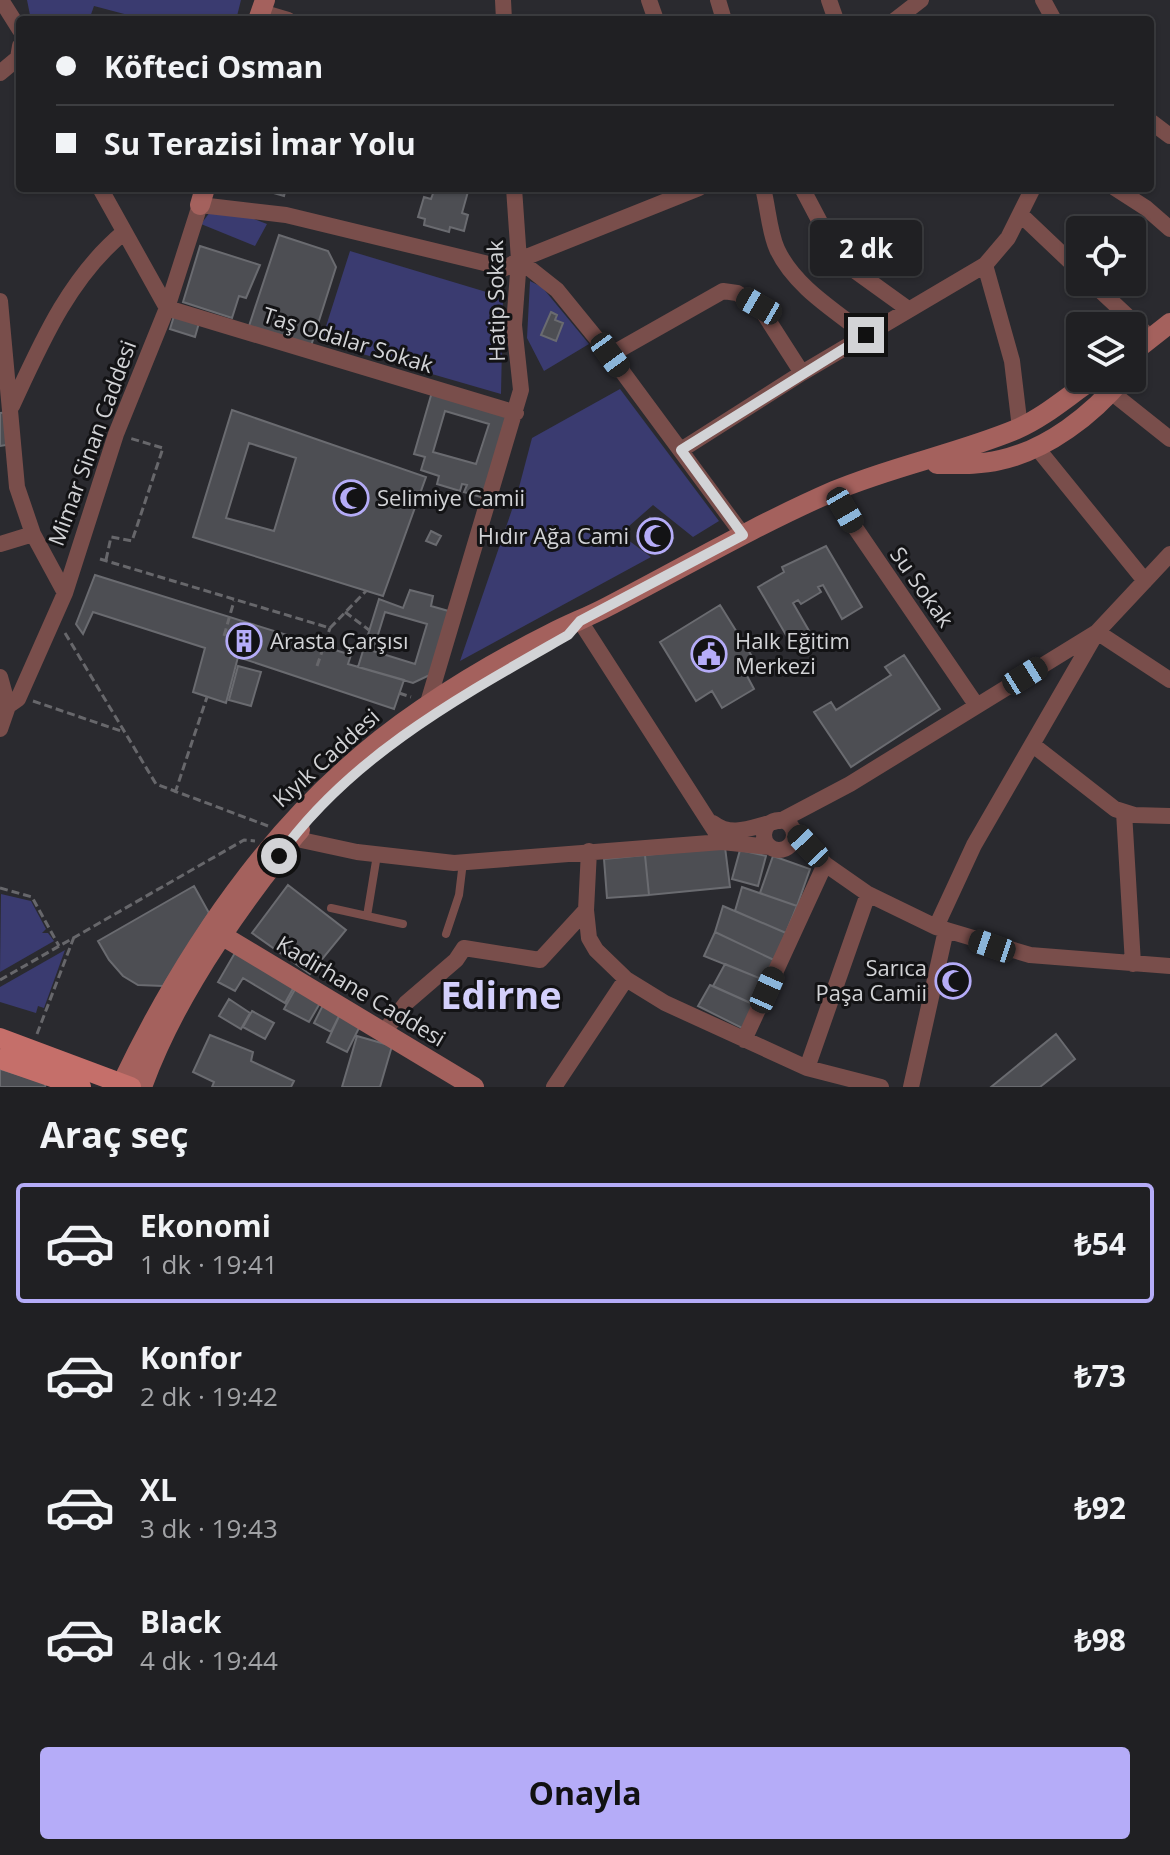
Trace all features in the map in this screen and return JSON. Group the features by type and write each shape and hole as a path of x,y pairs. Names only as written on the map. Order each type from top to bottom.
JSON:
{"main road":[{"path":"1146,343 1170,323"},
{"path":"1146,347 1152,339"},
{"name":"Kıyık Caddesi","path":"124,1086 157,1013 287,835 316,796 384,736 500,661 743,535 834,491 1020,428 1074,392"},
{"name":"Kıyık Caddesi","path":"917,464 968,464 999,460 1037,448 1080,419 1109,392"},
{"name":"Kıyık Caddesi","path":"142,1087 217,932 268,847 287,835 383,750 414,727 568,635 580,621"},
{"name":"Kadirhane Caddesi","path":"217,932 474,1087"},
{"path":"0,1038 124,1086"},
{"path":"0,1059 81,1087"}],"street":[{"path":"1,0 16,24"},
{"path":"902,16 921,0"},
{"path":"0,73 16,60"},
{"path":"102,192 167,308"},
{"name":"Hatip Sokak","path":"427,706 521,390 514,325 519,260 514,192"},
{"path":"202,197 505,268 689,192"},
{"path":"764,192 776,246 789,269 866,335"},
{"path":"804,192 840,260 908,309"},
{"path":"681,450 802,373 985,265 1008,238 1031,192"},
{"path":"1121,192 1170,229"},
{"name":"Mimar Sinan Caddesi","path":"0,729 9,703 65,593 116,434 167,308 202,197"},
{"path":"1020,214 1066,258"},
{"path":"6,408 53,318 104,249 123,233"},
{"path":"519,260 557,290 610,355 743,535"},
{"path":"985,265 1012,361 1020,428"},
{"path":"610,355 723,291 737,293 759,306 802,373"},
{"path":"1106,296 1152,339"},
{"path":"0,301 6,408 17,487 33,534 65,593"},
{"name":"Taş Odalar Sokak","path":"167,308 516,413"},
{"path":"1124,392 1170,439"},
{"path":"1037,448 1145,581"},
{"name":"Su Sokak","path":"834,491 856,529 977,706"},
{"path":"0,544 33,534"},
{"path":"911,1087 941,928 974,845 1097,632 1170,554"},
{"path":"580,621 722,842"},
{"path":"775,849 765,840 765,830 850,784 1097,632"},
{"path":"1097,632 1170,680"},
{"path":"0,677 9,703"},
{"path":"1033,745 1115,809 1134,815 1170,816"},
{"path":"1124,812 1133,964"},
{"path":"708,819 720,828 735,832 782,823"},
{"path":"775,849 792,842 782,823"},
{"path":"782,823 825,864 868,894 941,928 1030,955 1170,966"},
{"path":"287,835 377,855 463,862 722,842 775,849 825,864"},
{"path":"589,851 586,910 589,938 596,950 626,979 665,1003 807,1068 881,1087"},
{"path":"744,1040 825,864"},
{"path":"807,1068 868,894"},
{"path":"384,1032 406,1003 456,960 464,948 540,960 586,910"},
{"path":"554,1087 626,979"}],"lane":[{"path":"367,916 377,855"},
{"path":"446,934 459,895 463,862"},
{"path":"331,908 403,924"}],"path":[{"path":"105,561 111,537 132,541 163,448 116,434"},
{"path":"100,559 330,628"},
{"path":"317,666 330,628 366,591"},
{"path":"224,636 235,599"},
{"path":"345,612 369,630"},
{"path":"55,616 156,784 287,835"},
{"path":"175,793 207,697"},
{"path":"9,703 124,732"},
{"path":"0,980 244,840 268,847"},
{"path":"0,888 32,897 59,946"},
{"path":"32,1048 74,937"}],"shaded area":[{"path":"27,0 241,0 237,16 132,16 94,6 90,16 30,16"},
{"path":"216,204 267,224 255,246 201,224"},
{"path":"350,251 503,297 501,394 321,342"},
{"path":"530,281 542,287 589,344 544,371 527,338","holes":["551,313 556,315 555,320 563,324 556,341 541,335"]},
{"path":"620,389 719,521 693,537 653,505 620,534 651,557 460,661 517,495 532,438"},
{"path":"1,894 31,901 46,929 42,933 48,933 54,941 0,972"},
{"path":"65,950 44,1008 38,1006 36,1013 0,1002 0,987"}],"building":[{"path":"434,192 468,192 462,213 468,215 464,231 450,227 449,232 424,225 425,219 418,217 424,197 431,199"},
{"path":"279,235 328,251 336,267 311,346 249,326"},
{"path":"200,246 260,265 246,298 239,296 232,318 183,302"},
{"path":"551,312 557,315 555,320 563,323 556,341 541,335"},
{"path":"174,316 199,323 195,337 170,329"},
{"path":"432,392 509,415 484,498 464,492 467,485 462,484 460,491 437,484 439,476 421,470 425,457 414,454","holes":["445,411 489,424 476,464 433,452"]},
{"name":"Selimiye Camii","path":"232,410 426,477 383,596 193,537","holes":["249,443 296,458 274,531 226,518"]},
{"path":"8,412 12,444 0,446 0,413"},
{"name":"Hıdır Ağa Cami","path":"650,518 673,538 660,553 638,533"},
{"path":"431,531 441,536 436,545 426,541"},
{"path":"826,546 862,607 842,619 823,585 818,587 821,592 801,604 798,600 793,603 812,636 793,647 758,587 784,572 782,567"},
{"name":"Arasta Çarşısı","path":"95,575 351,655 348,664 404,680 394,709 238,657 226,703 193,692 205,648 93,612 83,634 76,624"},
{"path":"410,590 433,596 431,606 452,612 434,673 413,683 358,667 379,599 403,608","holes":["385,612 427,624 415,664 373,651"]},
{"name":"Halk Eğitim Merkezi","path":"720,605 758,666 746,674 754,689 722,708 712,691 696,701 660,642"},
{"path":"904,655 940,709 851,767 814,712 831,702 836,710 891,675 885,667"},
{"path":"238,666 261,672 251,706 229,700"},
{"path":"725,847 730,887 649,895 645,855"},
{"path":"740,850 766,856 758,886 732,879"},
{"path":"645,855 649,895 607,898 604,859"},
{"path":"773,856 810,869 797,906 760,893"},
{"path":"288,885 346,930 310,974 252,933"},
{"path":"194,886 209,913 163,986 138,985 123,976 98,941"},
{"path":"742,887 797,906 786,933 735,911"},
{"path":"723,906 786,933 774,960 715,932"},
{"path":"715,932 774,960 764,980 704,956"},
{"path":"236,951 295,985 285,1003 243,978 235,991 218,982"},
{"path":"725,964 764,980 755,1005 713,986"},
{"name":"Sarıca Paşa Camii","path":"945,971 965,974 962,991 942,989"},
{"path":"298,984 323,998 309,1022 284,1009"},
{"path":"710,985 755,1005 744,1029 698,1006"},
{"path":"229,999 250,1013 241,1029 219,1016"},
{"path":"325,1001 342,1010 331,1032 314,1023"},
{"path":"342,1010 363,1020 347,1052 327,1042"},
{"path":"252,1011 274,1023 265,1039 243,1027"},
{"path":"1056,1034 1075,1059 1040,1087 991,1087"},
{"path":"210,1035 253,1052 251,1061 294,1081 291,1087 212,1087 214,1082 193,1072"},
{"path":"357,1036 392,1046 380,1087 342,1087"},
{"path":"0,1069 46,1083 45,1087 0,1087"}],"place":[{"name":"Selimiye Camii","path":"351,498"},
{"name":"Hıdır Ağa Cami","path":"655,536"},
{"name":"Arasta Çarşısı","path":"244,641"},
{"name":"Halk Eğitim Merkezi","path":"709,654"},
{"name":"Sarıca Paşa Camii","path":"953,981"}],"district":[{"name":"Edirne","path":"501,996"}],"route":[{"path":"279,856 321,807 383,750 414,727 568,635 580,621 743,535 681,450 866,335"}]}
